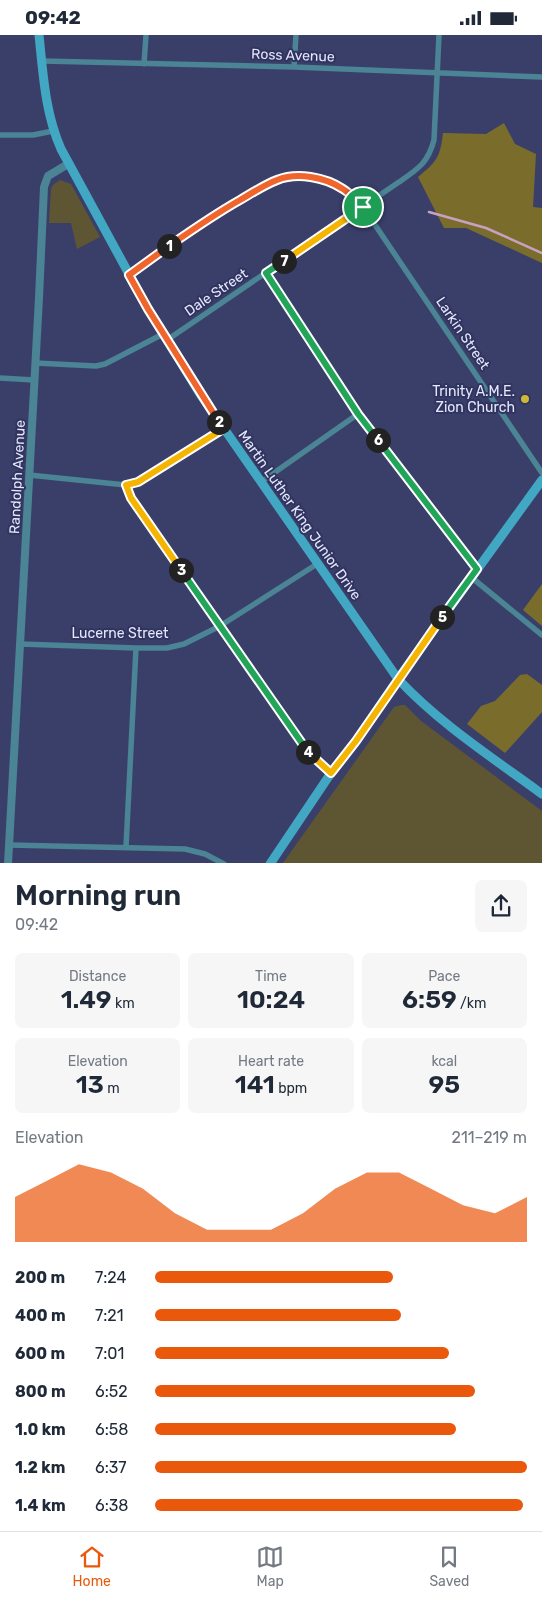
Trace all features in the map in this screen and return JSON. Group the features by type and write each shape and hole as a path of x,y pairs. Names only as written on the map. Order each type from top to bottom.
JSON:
{"main road":[{"name":"Martin Luther King Junior Drive","path":"40,35 42,61 53,131 68,164 165,337 223,429 398,679 413,695 452,727 542,794"},
{"path":"270,863 331,773 356,741 398,679 542,479"}],"street":[{"path":"144,64 146,35"},
{"path":"294,67 296,35"},
{"name":"Dale Street","path":"36,363 105,364 165,337 266,273 408,176 424,163 430,154 435,131 439,35"},
{"name":"Ross Avenue","path":"42,61 294,67 542,77"},
{"path":"0,135 33,135 53,131"},
{"name":"Randolph Avenue","path":"8,863 44,187 48,175 68,164"},
{"name":"Larkin Street","path":"129,275 212,216 278,179 304,177 330,182 352,195 363,207 542,473"},
{"path":"266,273 358,414 477,569"},
{"path":"0,378 34,380"},
{"path":"260,482 358,414"},
{"path":"30,475 126,485 138,482 223,429"},
{"path":"126,485 131,498 306,751 331,773"},
{"name":"Lucerne Street","path":"20,644 136,648 167,648 184,644 220,626 317,564"},
{"path":"471,577 542,635"},
{"path":"126,847 136,648"},
{"path":"9,845 185,849 205,854 224,863"}],"shaded area":[{"path":"504,123 515,144 536,154 533,207 542,208 542,263 466,228 444,228 418,177 437,158 443,133 486,134"},
{"path":"60,180 71,184 100,237 77,249 71,223 49,223 51,189"},
{"path":"542,584 542,626 523,610"},
{"path":"527,674 542,685 542,712 505,753 467,724 481,706 495,701 520,675"},
{"path":"405,705 421,721 542,811 542,863 283,863 394,707"}],"waterway":[{"path":"429,212 486,228 542,253"}],"place":[{"name":"Trinity A.M.E. Zion Church","path":"525,399"}],"route":[{"path":"304,177 330,182 352,195 363,207 266,273 358,414 477,569 356,741 331,773 306,751 131,498 126,485 138,482 223,429 129,275 212,216 278,179 304,177"}]}
